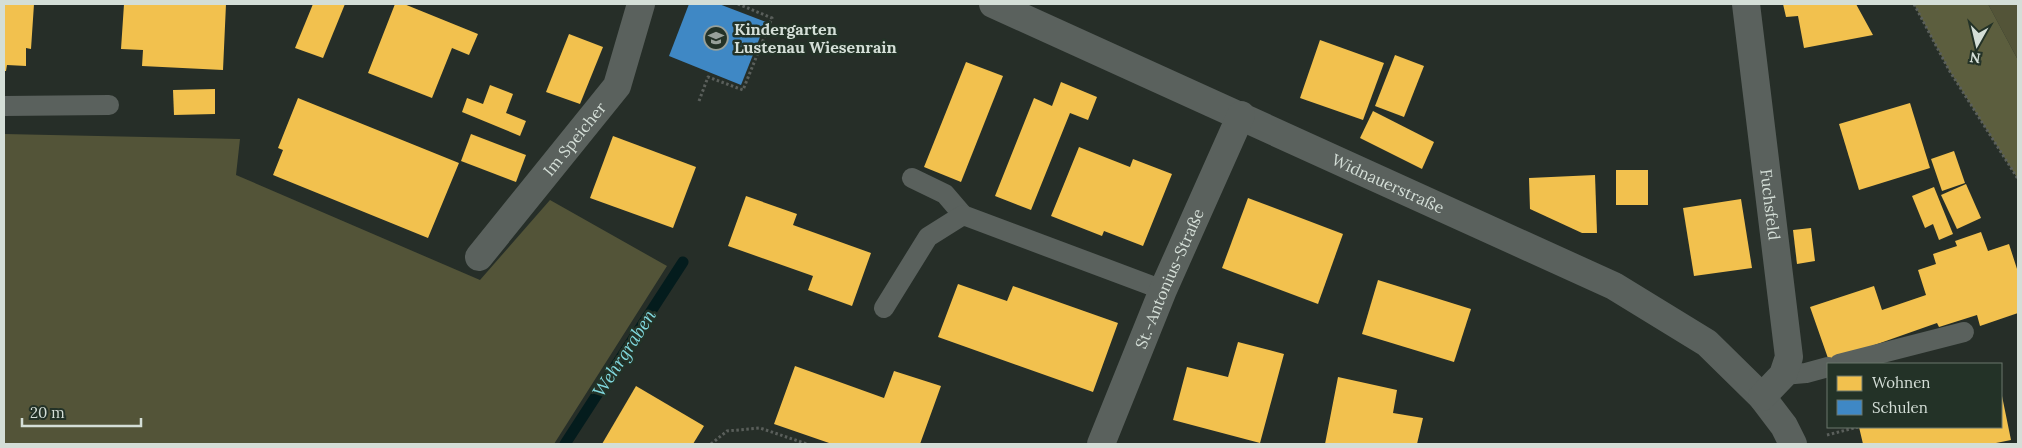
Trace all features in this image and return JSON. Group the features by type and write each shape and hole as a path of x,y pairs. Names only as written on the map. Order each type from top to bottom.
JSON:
{"street":[{"name":"Im Speicher","path":"478,257 617,86 641,4"},
{"name":"Widnauerstraße","path":"993,4 1614,286 1707,343 1762,397 1784,426 1793,444"},
{"name":"Fuchsfeld","path":"1746,4 1789,357 1783,374"},
{"name":"St.-Antonius-Straße","path":"1102,444 1163,290 1240,115"},
{"path":"1762,397 1783,374"}],"lane":[{"path":"4,106 109,105"},
{"path":"912,178 945,194 963,215 1163,290"},
{"path":"884,308 928,237 963,215"},
{"path":"1843,363 1964,332"},
{"path":"1783,374 1806,372 1827,367"}],"path":[{"path":"699,101 708,77 743,90 747,81 772,18 738,4"},
{"path":"1914,4 1949,70 2018,179"},
{"path":"711,444 727,431 760,428 807,444"},
{"path":"1823,436 1854,428"}],"green space":[{"path":"1914,4 1988,4 2018,60 2018,179 1949,70"},
{"path":"1988,4 2018,4 2018,60"},
{"path":"4,134 240,139 236,175 480,280 550,200 667,266 554,444 4,444"}],"building: Wohnen":[{"path":"4,4 34,4 31,49 26,48 26,66 7,65 6,71 4,71"},
{"path":"124,4 226,4 223,70 142,66 143,50 121,49"},
{"path":"313,4 345,4 323,58 295,48"},
{"path":"395,4 404,4 478,34 469,55 452,48 432,98 368,73"},
{"path":"1783,4 1856,4 1873,35 1804,48 1798,16 1786,17"},
{"path":"569,34 603,47 580,104 546,92"},
{"path":"1320,40 1384,63 1363,120 1300,98"},
{"path":"1395,55 1424,66 1404,117 1375,106"},
{"path":"966,62 1003,76 961,182 924,167"},
{"path":"1061,82 1097,97 1088,120 1070,113 1031,210 995,196 1034,98 1052,106"},
{"path":"490,85 513,94 506,113 526,121 520,136 462,112 467,98 483,104"},
{"path":"215,89 215,114 174,115 173,90"},
{"path":"298,98 459,163 428,238 273,175 283,150 278,148"},
{"path":"1910,103 1930,168 1859,190 1839,124"},
{"path":"1373,111 1434,142 1422,169 1360,138"},
{"path":"471,134 526,155 516,182 461,161"},
{"path":"613,136 696,167 673,228 590,198"},
{"path":"1079,147 1130,167 1133,159 1172,174 1143,246 1104,231 1102,236 1051,216"},
{"path":"1954,151 1965,183 1942,191 1931,159"},
{"path":"1616,170 1648,170 1648,205 1616,205"},
{"path":"1595,175 1597,233 1582,233 1530,209 1529,178"},
{"path":"1966,184 1981,218 1957,229 1941,195"},
{"path":"1934,187 1953,234 1939,240 1933,224 1925,228 1912,196"},
{"path":"746,196 797,214 793,225 871,253 852,306 808,290 813,276 728,246"},
{"path":"1248,198 1343,234 1318,304 1222,268"},
{"path":"1741,199 1752,268 1694,276 1683,208"},
{"path":"1811,228 1815,261 1797,264 1793,230"},
{"path":"1981,232 1988,251 2009,244 2018,272 2018,313 1980,326 1977,315 1939,327 1937,323 1829,361 1810,307 1874,286 1882,310 1926,295 1918,270 1936,264 1933,254 1957,246 1955,241"},
{"path":"1378,280 1471,309 1454,362 1362,334"},
{"path":"958,284 1007,301 1013,286 1118,323 1093,392 938,337"},
{"path":"1238,342 1284,354 1260,443 1173,420 1187,367 1228,377"},
{"path":"795,366 884,398 894,371 941,386 920,444 832,444 774,424"},
{"path":"1338,377 1397,390 1393,413 1423,418 1417,444 1325,444"},
{"path":"636,386 704,426 693,444 602,444"},
{"path":"2002,396 2011,440 1991,444 1863,444 1859,428 2002,428"}],"building: Schulen":[{"path":"689,4 719,4 766,22 741,85 669,56"}],"waterway":[{"name":"Wehrgraben","path":"565,444 683,262"}],"place":[{"name":"Kindergarten Lustenau Wiesenrain","path":"716,38"}]}
